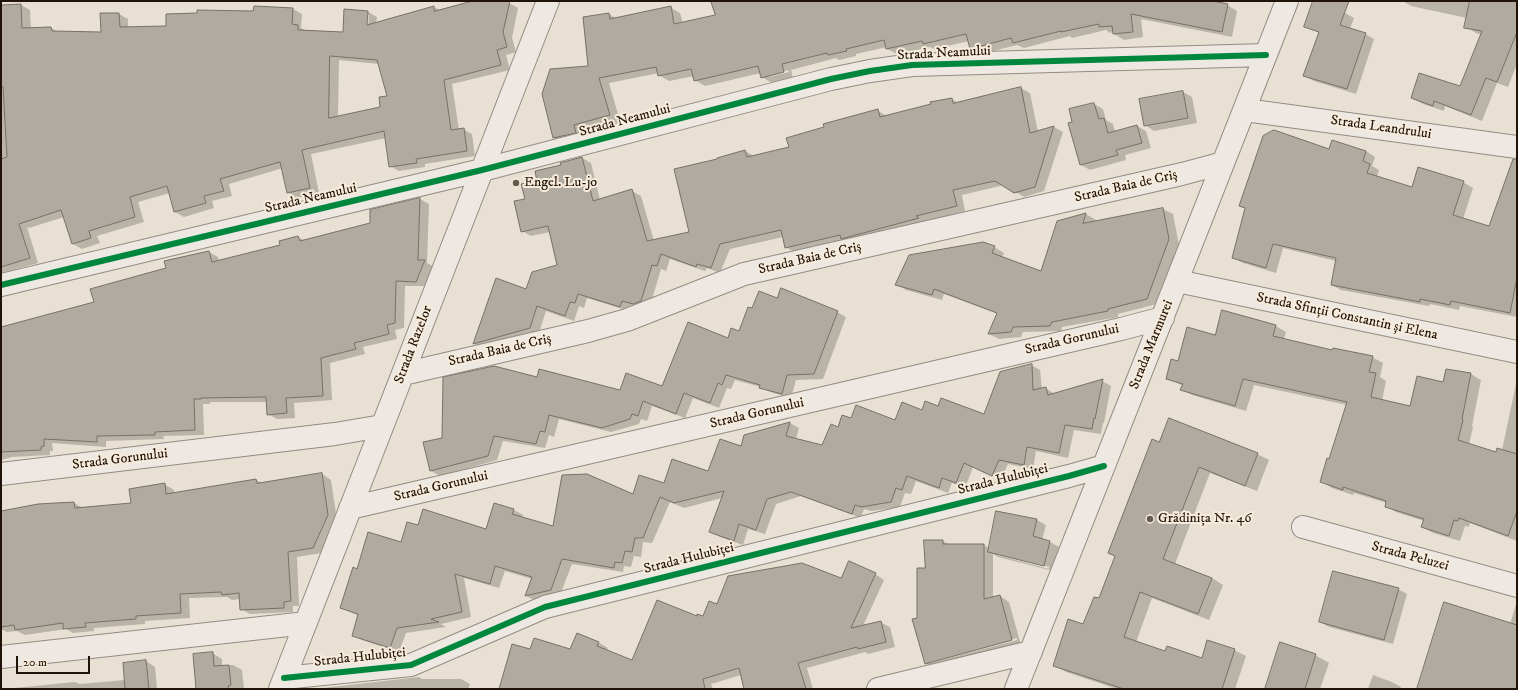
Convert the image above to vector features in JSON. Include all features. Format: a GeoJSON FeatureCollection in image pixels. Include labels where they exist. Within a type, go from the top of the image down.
{"type":"FeatureCollection","features":[{"type":"Feature","properties":{"kind":"street","name":"Strada Razelor"},"geometry":{"type":"LineString","coordinates":[[282,684],[548,1]]}},
{"type":"Feature","properties":{"kind":"street","name":"Strada Marmurei"},"geometry":{"type":"LineString","coordinates":[[1016,689],[1287,1]]}},
{"type":"Feature","properties":{"kind":"street","name":"Strada Neamului"},"geometry":{"type":"LineString","coordinates":[[1,284],[482,170],[870,71],[912,65],[1266,55]]}},
{"type":"Feature","properties":{"kind":"street","name":"Strada Leandrului"},"geometry":{"type":"LineString","coordinates":[[1245,110],[1517,147]]}},
{"type":"Feature","properties":{"kind":"street","name":"Strada Baia de Criș"},"geometry":{"type":"LineString","coordinates":[[403,374],[588,331],[627,320],[744,274],[1182,174],[1224,163]]}},
{"type":"Feature","properties":{"kind":"street","name":"Strada Sfinții Constantin și Elena"},"geometry":{"type":"LineString","coordinates":[[1177,281],[1517,352]]}},
{"type":"Feature","properties":{"kind":"street","name":"Strada Gorunului"},"geometry":{"type":"LineString","coordinates":[[350,508],[1163,318]]}},
{"type":"Feature","properties":{"kind":"street","name":"Strada Gorunului"},"geometry":{"type":"LineString","coordinates":[[1,474],[327,435],[382,426]]}},
{"type":"Feature","properties":{"kind":"street","name":"Strada Hulubiței"},"geometry":{"type":"LineString","coordinates":[[282,684],[411,665],[545,607],[1062,478],[1104,466]]}},
{"type":"Feature","properties":{"kind":"street","name":"Strada Peluzei"},"geometry":{"type":"LineString","coordinates":[[1303,528],[1517,586]]}},
{"type":"Feature","properties":{"kind":"street"},"geometry":{"type":"LineString","coordinates":[[1,658],[306,623]]}},
{"type":"Feature","properties":{"kind":"street"},"geometry":{"type":"LineString","coordinates":[[878,689],[1031,652]]}},
{"type":"Feature","properties":{"kind":"building"},"geometry":{"type":"Polygon","coordinates":[[[473,1],[510,1],[503,32],[507,47],[497,50],[501,65],[444,80],[451,130],[464,128],[467,151],[416,159],[417,163],[389,167],[384,131],[302,150],[310,188],[287,193],[280,162],[220,179],[224,191],[204,196],[206,203],[174,212],[167,186],[130,197],[135,217],[89,231],[91,238],[72,244],[61,210],[19,224],[30,258],[1,267],[1,159],[7,157],[3,87],[1,87],[1,5],[21,4],[22,28],[51,27],[52,31],[101,32],[100,13],[119,13],[120,27],[166,26],[166,14],[197,13],[197,10],[253,11],[254,6],[293,8],[292,24],[298,25],[298,30],[343,32],[344,9],[368,11],[367,25],[434,6],[434,11],[473,1]],[[330,56],[329,118],[380,107],[379,97],[387,96],[377,60],[330,56]]]}},
{"type":"Feature","properties":{"kind":"building"},"geometry":{"type":"Polygon","coordinates":[[[711,1],[1213,1],[1228,4],[1222,32],[1131,14],[1133,32],[1113,34],[1112,26],[1099,27],[1099,24],[1061,31],[1013,43],[1011,38],[970,49],[966,34],[923,44],[922,41],[886,49],[884,40],[846,49],[847,51],[828,55],[827,53],[782,64],[784,72],[761,78],[758,66],[694,81],[691,69],[658,76],[656,67],[599,78],[610,115],[574,125],[576,133],[553,138],[542,94],[550,69],[588,66],[583,17],[609,13],[610,19],[671,6],[674,24],[715,15],[711,1]]]}},
{"type":"Feature","properties":{"kind":"building"},"geometry":{"type":"Polygon","coordinates":[[[1313,1],[1349,1],[1340,25],[1366,33],[1347,89],[1303,76],[1319,32],[1304,27],[1313,1]]]}},
{"type":"Feature","properties":{"kind":"building"},"geometry":{"type":"Polygon","coordinates":[[[1470,1],[1517,1],[1517,32],[1497,82],[1486,78],[1471,115],[1434,101],[1433,106],[1411,98],[1419,73],[1460,86],[1482,31],[1464,28],[1470,1]]]}},
{"type":"Feature","properties":{"kind":"building"},"geometry":{"type":"Polygon","coordinates":[[[1021,87],[1030,133],[1054,126],[1035,187],[1014,193],[995,181],[953,190],[957,206],[916,216],[919,218],[841,239],[840,235],[785,248],[781,230],[720,244],[711,268],[697,264],[696,267],[661,254],[657,266],[652,265],[641,301],[633,304],[622,301],[620,307],[578,294],[575,303],[570,302],[565,316],[537,306],[530,328],[473,344],[496,278],[526,289],[532,272],[557,265],[548,226],[521,232],[514,201],[525,199],[521,184],[537,181],[535,171],[561,165],[560,163],[582,157],[593,201],[632,189],[647,241],[689,232],[674,169],[717,159],[745,150],[747,157],[789,147],[786,138],[824,127],[823,124],[878,109],[880,117],[931,104],[930,102],[952,98],[953,103],[1021,87]]]}},
{"type":"Feature","properties":{"kind":"building"},"geometry":{"type":"Polygon","coordinates":[[[1183,91],[1188,118],[1144,126],[1139,99],[1183,91]]]}},
{"type":"Feature","properties":{"kind":"building"},"geometry":{"type":"Polygon","coordinates":[[[1094,103],[1099,119],[1104,118],[1108,133],[1137,125],[1142,143],[1116,150],[1118,155],[1080,165],[1068,123],[1072,122],[1069,109],[1094,103]]]}},
{"type":"Feature","properties":{"kind":"building"},"geometry":{"type":"Polygon","coordinates":[[[1274,130],[1329,149],[1332,140],[1366,151],[1363,161],[1370,164],[1367,173],[1412,187],[1418,167],[1464,181],[1453,215],[1489,226],[1513,159],[1517,159],[1517,278],[1510,313],[1451,301],[1450,305],[1420,299],[1420,302],[1331,285],[1336,258],[1273,244],[1266,268],[1232,258],[1245,208],[1239,206],[1263,136],[1274,130]]]}},
{"type":"Feature","properties":{"kind":"building"},"geometry":{"type":"Polygon","coordinates":[[[420,198],[418,260],[425,260],[416,282],[396,281],[395,323],[387,325],[389,334],[354,343],[356,349],[321,358],[323,396],[286,398],[287,413],[267,415],[266,397],[194,399],[195,430],[155,432],[155,435],[97,436],[97,442],[44,439],[44,446],[41,447],[41,450],[1,452],[1,327],[94,302],[90,289],[166,268],[164,261],[209,251],[212,262],[280,245],[279,241],[298,236],[300,241],[370,223],[370,210],[420,198]]]}},
{"type":"Feature","properties":{"kind":"building"},"geometry":{"type":"Polygon","coordinates":[[[1163,208],[1169,239],[1147,299],[1108,309],[1108,311],[1052,322],[1050,326],[1013,327],[1011,332],[988,334],[997,313],[934,289],[932,295],[895,285],[909,255],[983,242],[995,246],[992,253],[1041,271],[1057,221],[1086,213],[1083,223],[1163,208]]]}},
{"type":"Feature","properties":{"kind":"building"},"geometry":{"type":"Polygon","coordinates":[[[781,288],[838,311],[814,374],[787,375],[782,394],[759,388],[760,385],[726,375],[722,385],[718,383],[710,403],[684,393],[676,414],[643,401],[638,416],[632,414],[630,419],[602,428],[549,415],[545,432],[540,431],[536,444],[494,436],[488,456],[430,471],[423,442],[442,438],[443,377],[494,366],[537,377],[539,369],[620,390],[626,373],[662,386],[688,322],[728,338],[731,328],[739,331],[748,307],[752,308],[759,291],[777,298],[781,288]]]}},
{"type":"Feature","properties":{"kind":"building"},"geometry":{"type":"Polygon","coordinates":[[[1222,310],[1276,325],[1273,336],[1332,350],[1333,348],[1373,356],[1369,372],[1376,373],[1371,397],[1410,406],[1417,376],[1443,382],[1446,369],[1471,373],[1458,440],[1496,452],[1497,448],[1517,454],[1517,511],[1508,536],[1459,518],[1458,521],[1454,520],[1449,536],[1421,527],[1424,519],[1385,507],[1386,501],[1343,487],[1343,490],[1320,482],[1347,402],[1243,379],[1235,406],[1180,390],[1183,384],[1166,379],[1171,359],[1178,361],[1187,327],[1215,335],[1222,310]]]}},
{"type":"Feature","properties":{"kind":"building"},"geometry":{"type":"Polygon","coordinates":[[[1032,364],[1033,390],[1046,387],[1048,395],[1103,379],[1092,429],[1065,425],[1059,453],[1027,447],[1024,465],[999,460],[992,476],[964,463],[956,483],[942,478],[939,488],[907,476],[902,490],[896,488],[891,502],[861,507],[855,505],[852,514],[791,492],[767,499],[756,530],[739,524],[734,541],[709,532],[724,491],[674,503],[660,497],[643,538],[635,538],[632,552],[625,551],[622,563],[615,562],[614,568],[562,559],[551,590],[525,596],[532,577],[495,566],[490,584],[455,574],[462,612],[431,619],[439,622],[397,628],[390,648],[352,636],[358,614],[340,608],[353,567],[357,569],[368,532],[401,542],[407,522],[418,525],[423,509],[486,529],[494,503],[514,509],[512,514],[553,526],[562,475],[587,474],[633,494],[639,475],[664,483],[672,459],[708,471],[720,439],[741,446],[744,435],[790,422],[786,436],[822,445],[831,424],[838,427],[842,415],[851,418],[856,405],[895,420],[902,402],[922,410],[925,401],[938,406],[941,398],[984,414],[1000,372],[1032,364]]]}},
{"type":"Feature","properties":{"kind":"building"},"geometry":{"type":"Polygon","coordinates":[[[1169,418],[1258,453],[1245,486],[1199,467],[1163,559],[1212,578],[1198,614],[1140,592],[1124,637],[1165,651],[1167,646],[1202,658],[1207,640],[1235,649],[1222,689],[1124,689],[1053,666],[1068,619],[1083,624],[1094,597],[1099,598],[1115,556],[1108,553],[1152,439],[1159,442],[1169,418]]]}},
{"type":"Feature","properties":{"kind":"building"},"geometry":{"type":"Polygon","coordinates":[[[322,473],[328,515],[313,548],[288,552],[291,601],[284,602],[284,608],[240,610],[239,593],[222,595],[221,592],[180,594],[181,613],[136,616],[136,619],[85,623],[86,627],[63,629],[63,623],[15,630],[14,625],[1,627],[1,511],[38,504],[74,502],[75,508],[131,503],[129,489],[165,483],[166,494],[256,479],[257,483],[322,473]]]}},
{"type":"Feature","properties":{"kind":"building"},"geometry":{"type":"Polygon","coordinates":[[[996,511],[1037,519],[1033,536],[1050,541],[1044,566],[988,552],[996,511]]]}},
{"type":"Feature","properties":{"kind":"building"},"geometry":{"type":"Polygon","coordinates":[[[924,540],[943,540],[943,544],[984,544],[984,599],[1000,595],[1012,640],[925,664],[912,619],[917,618],[917,568],[925,568],[924,540]]]}},
{"type":"Feature","properties":{"kind":"building"},"geometry":{"type":"Polygon","coordinates":[[[849,561],[876,573],[851,628],[881,621],[886,642],[858,649],[857,647],[798,663],[806,689],[744,689],[739,668],[703,679],[705,689],[499,689],[512,644],[530,649],[534,638],[570,649],[577,633],[599,642],[597,646],[632,660],[657,600],[697,616],[697,614],[703,616],[709,601],[717,604],[728,576],[802,563],[841,578],[849,561]]]}},
{"type":"Feature","properties":{"kind":"building"},"geometry":{"type":"Polygon","coordinates":[[[1333,571],[1399,588],[1384,640],[1319,622],[1333,571]]]}},
{"type":"Feature","properties":{"kind":"building"},"geometry":{"type":"Polygon","coordinates":[[[1444,602],[1517,625],[1517,689],[1417,689],[1444,602]]]}},
{"type":"Feature","properties":{"kind":"building"},"geometry":{"type":"Polygon","coordinates":[[[1280,642],[1316,654],[1305,689],[1265,689],[1280,642]]]}},
{"type":"Feature","properties":{"kind":"building"},"geometry":{"type":"Polygon","coordinates":[[[213,652],[214,666],[229,665],[231,685],[228,686],[229,689],[196,689],[193,654],[213,652]]]}},
{"type":"Feature","properties":{"kind":"building"},"geometry":{"type":"Polygon","coordinates":[[[146,660],[149,689],[125,689],[123,663],[146,660]]]}},
{"type":"Feature","properties":{"kind":"cycle path"},"geometry":{"type":"LineString","coordinates":[[1,285],[482,170],[831,79],[870,71],[912,65],[1266,55]]}},
{"type":"Feature","properties":{"kind":"cycle path"},"geometry":{"type":"LineString","coordinates":[[284,678],[411,665],[545,607],[1104,466]]}},
{"type":"Feature","properties":{"kind":"place","name":"Engel. Lu-jo"},"geometry":{"type":"Point","coordinates":[516,183]}},
{"type":"Feature","properties":{"kind":"place","name":"Grădinița Nr. 46"},"geometry":{"type":"Point","coordinates":[1150,519]}}]}
